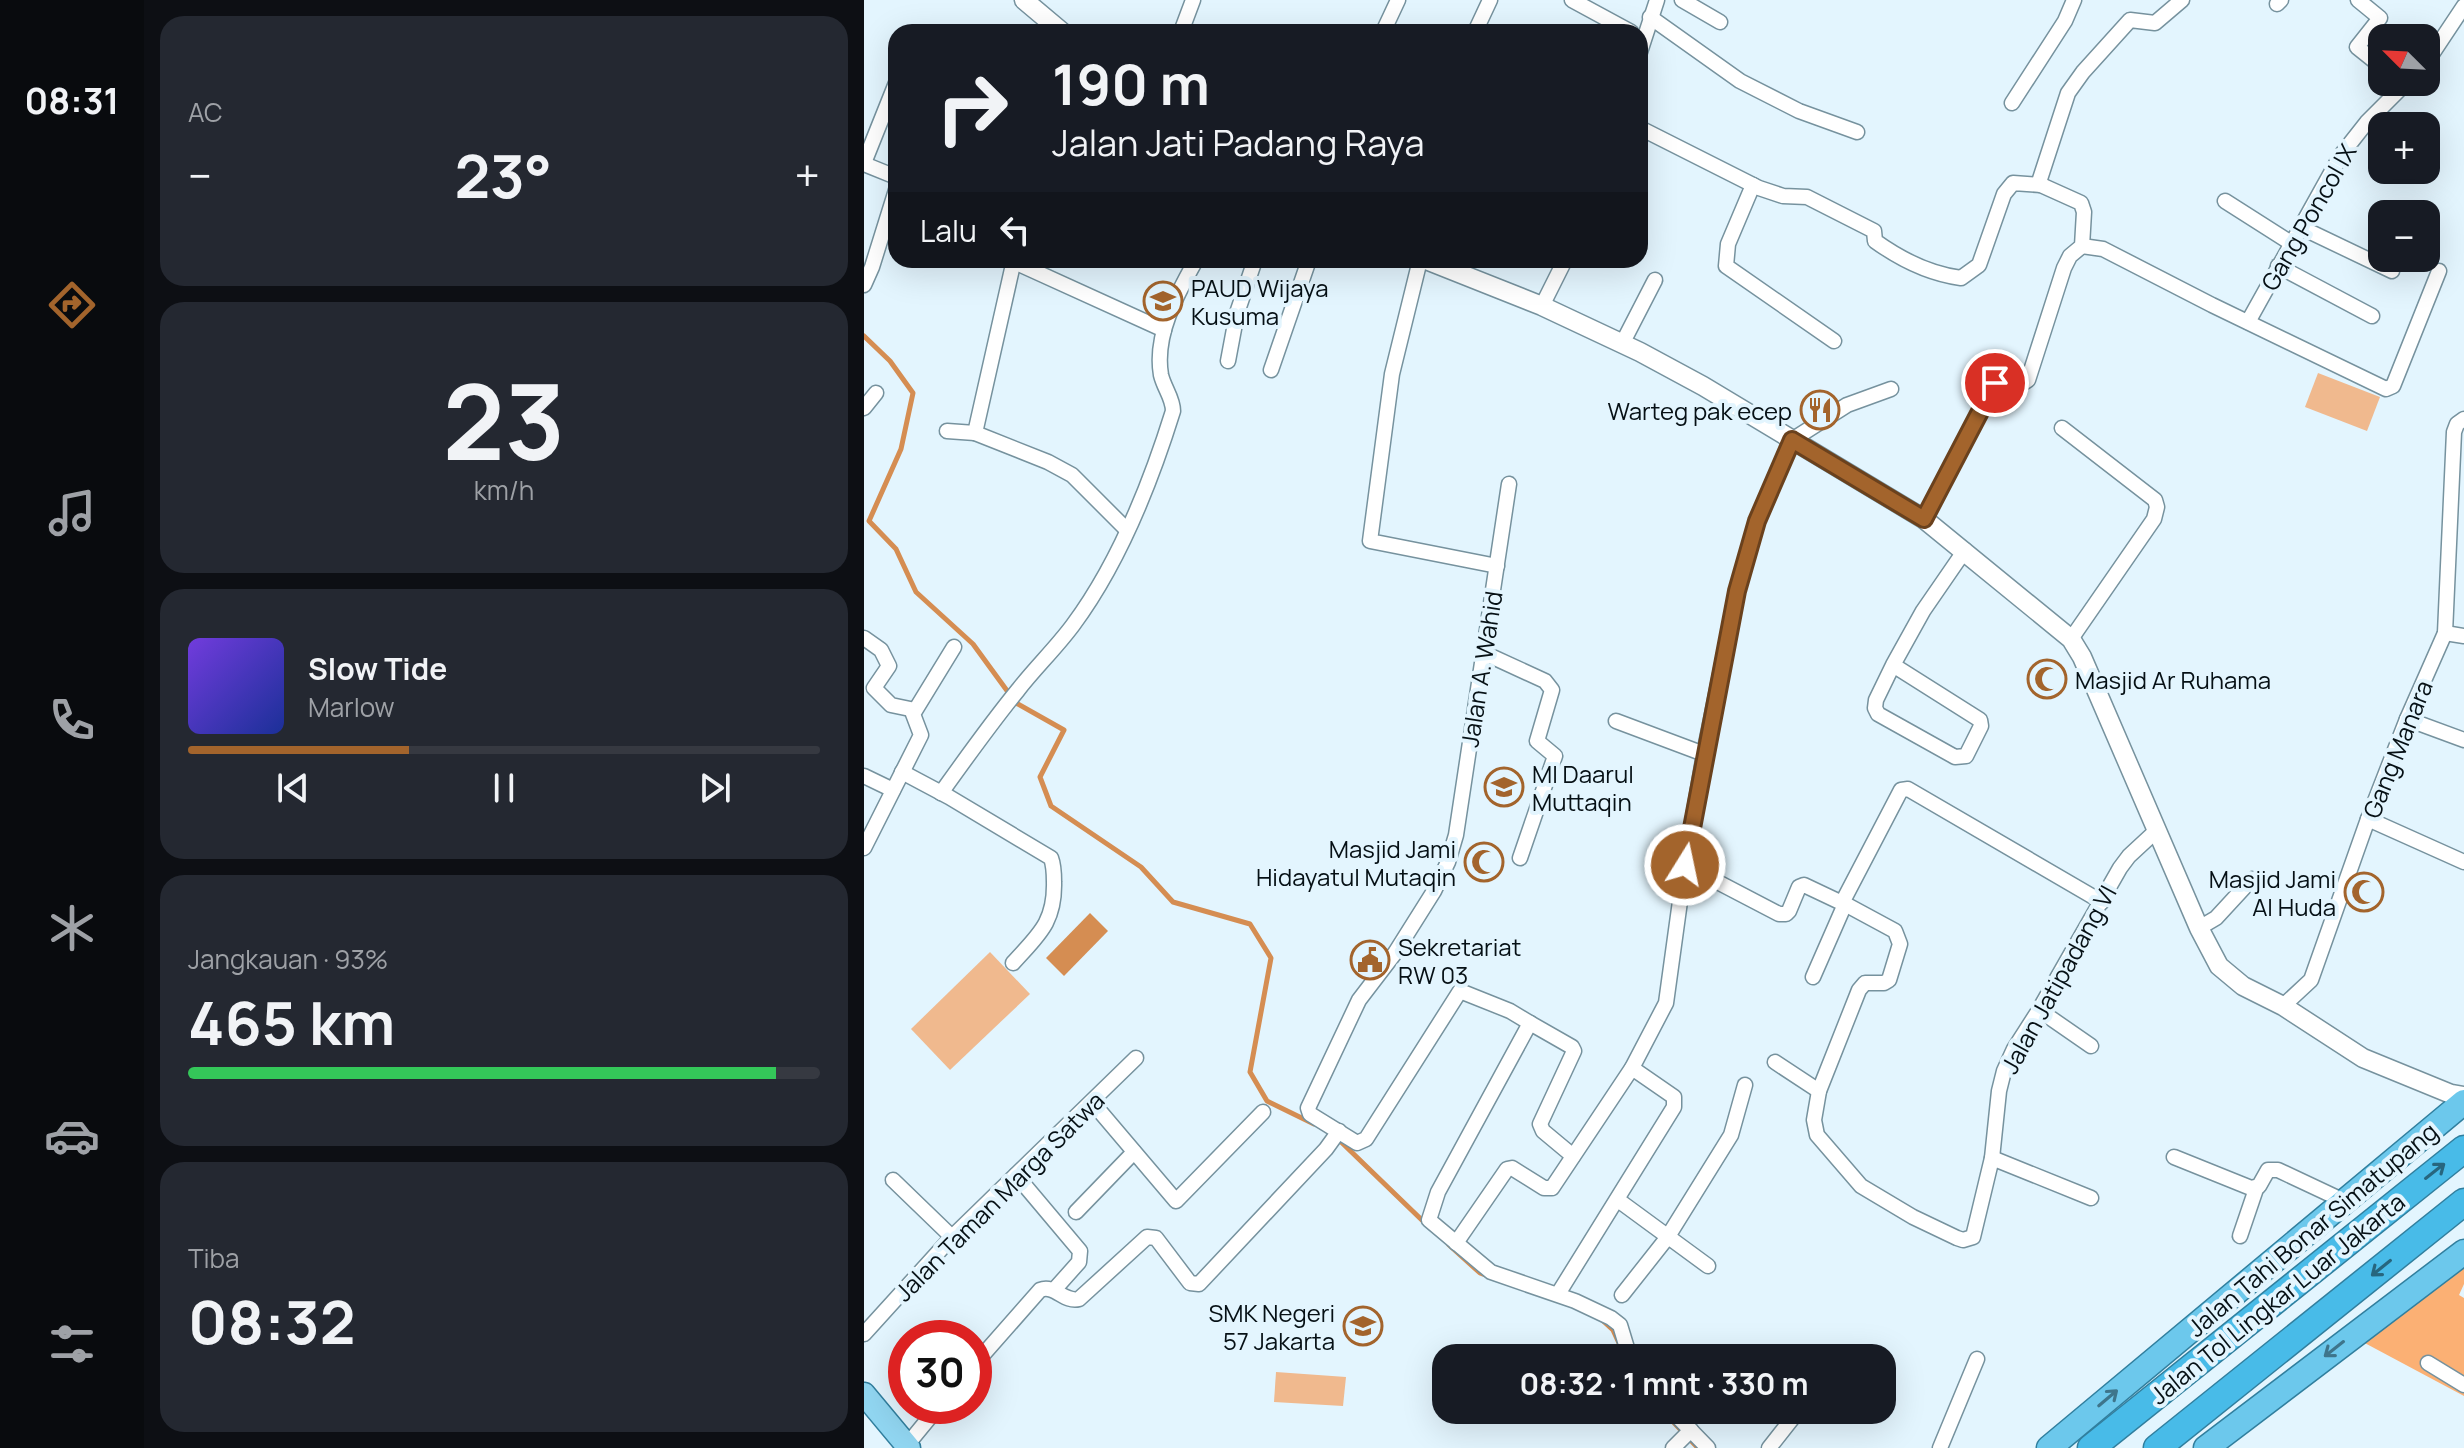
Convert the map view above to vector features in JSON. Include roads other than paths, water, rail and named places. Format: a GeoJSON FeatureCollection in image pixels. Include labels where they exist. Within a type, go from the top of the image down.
{"type":"FeatureCollection","features":[{"type":"Feature","properties":{"kind":"highway","name":"Jalan Tahi Bonar Simatupang"},"geometry":{"type":"LineString","coordinates":[[2049,1448],[2458,1105]]}},
{"type":"Feature","properties":{"kind":"highway","name":"Jalan Tol Lingkar Luar Jakarta"},"geometry":{"type":"LineString","coordinates":[[2091,1448],[2464,1149]]}},
{"type":"Feature","properties":{"kind":"highway","name":"Jalan Tol Lingkar Luar Jakarta"},"geometry":{"type":"LineString","coordinates":[[2157,1448],[2464,1202]]}},
{"type":"Feature","properties":{"kind":"highway"},"geometry":{"type":"LineString","coordinates":[[2206,1448],[2464,1252]]}},
{"type":"Feature","properties":{"kind":"main road"},"geometry":{"type":"LineString","coordinates":[[864,1394],[908,1446]]}},
{"type":"Feature","properties":{"kind":"street"},"geometry":{"type":"LineString","coordinates":[[1024,0],[1052,24]]}},
{"type":"Feature","properties":{"kind":"street"},"geometry":{"type":"LineString","coordinates":[[1184,24],[1193,0]]}},
{"type":"Feature","properties":{"kind":"street"},"geometry":{"type":"LineString","coordinates":[[1387,24],[1398,0]]}},
{"type":"Feature","properties":{"kind":"street"},"geometry":{"type":"LineString","coordinates":[[1479,24],[1490,0]]}},
{"type":"Feature","properties":{"kind":"street"},"geometry":{"type":"LineString","coordinates":[[1572,0],[1612,24]]}},
{"type":"Feature","properties":{"kind":"street"},"geometry":{"type":"LineString","coordinates":[[1647,24],[1657,0]]}},
{"type":"Feature","properties":{"kind":"street"},"geometry":{"type":"LineString","coordinates":[[1682,0],[1720,22]]}},
{"type":"Feature","properties":{"kind":"street"},"geometry":{"type":"LineString","coordinates":[[2012,103],[2065,21],[2074,0]]}},
{"type":"Feature","properties":{"kind":"street"},"geometry":{"type":"LineString","coordinates":[[2358,0],[2380,18],[2375,24]]}},
{"type":"Feature","properties":{"kind":"street"},"geometry":{"type":"LineString","coordinates":[[2041,185],[2065,100],[2083,72],[2130,20],[2155,23],[2179,2]]}},
{"type":"Feature","properties":{"kind":"street"},"geometry":{"type":"LineString","coordinates":[[2440,42],[2464,6]]}},
{"type":"Feature","properties":{"kind":"street"},"geometry":{"type":"LineString","coordinates":[[1650,17],[1740,81],[1799,111],[1857,132]]}},
{"type":"Feature","properties":{"kind":"street"},"geometry":{"type":"LineString","coordinates":[[2368,33],[2357,47],[2368,56]]}},
{"type":"Feature","properties":{"kind":"street","name":"Gang Poncol IX"},"geometry":{"type":"LineString","coordinates":[[2248,322],[2352,140],[2392,96]]}},
{"type":"Feature","properties":{"kind":"street"},"geometry":{"type":"LineString","coordinates":[[888,103],[864,163],[888,174]]}},
{"type":"Feature","properties":{"kind":"street"},"geometry":{"type":"LineString","coordinates":[[1648,132],[1753,185],[1783,196],[1801,194],[1874,231],[1875,241],[1891,253],[1950,277],[1961,278],[1979,265],[2004,194],[2013,183],[2041,185],[2081,203],[2084,246]]}},
{"type":"Feature","properties":{"kind":"street"},"geometry":{"type":"LineString","coordinates":[[1753,185],[1728,244],[1726,266],[1834,341]]}},
{"type":"Feature","properties":{"kind":"street"},"geometry":{"type":"LineString","coordinates":[[2225,201],[2291,243]]}},
{"type":"Feature","properties":{"kind":"street"},"geometry":{"type":"LineString","coordinates":[[864,285],[888,216]]}},
{"type":"Feature","properties":{"kind":"street"},"geometry":{"type":"LineString","coordinates":[[2300,227],[2368,260]]}},
{"type":"Feature","properties":{"kind":"street"},"geometry":{"type":"LineString","coordinates":[[1924,519],[1996,381],[2001,378],[2022,384],[2028,380],[2064,268],[2070,256],[2084,246],[2103,249],[2383,389],[2393,386],[2439,272]]}},
{"type":"Feature","properties":{"kind":"street"},"geometry":{"type":"LineString","coordinates":[[2278,266],[2372,316]]}},
{"type":"Feature","properties":{"kind":"street"},"geometry":{"type":"LineString","coordinates":[[975,433],[1010,268]]}},
{"type":"Feature","properties":{"kind":"street"},"geometry":{"type":"LineString","coordinates":[[1029,268],[1164,330]]}},
{"type":"Feature","properties":{"kind":"street"},"geometry":{"type":"LineString","coordinates":[[941,793],[1003,708],[1073,625],[1127,530],[1152,473],[1173,406],[1161,372],[1159,354],[1164,330],[1192,268]]}},
{"type":"Feature","properties":{"kind":"street"},"geometry":{"type":"LineString","coordinates":[[1228,361],[1237,313],[1252,268]]}},
{"type":"Feature","properties":{"kind":"street"},"geometry":{"type":"LineString","coordinates":[[1271,370],[1306,268]]}},
{"type":"Feature","properties":{"kind":"street","name":"Jalan A. Wahid"},"geometry":{"type":"LineString","coordinates":[[1338,1132],[1310,1114],[1308,1104],[1359,1000],[1418,918],[1448,862],[1456,835],[1497,566],[1370,541],[1392,374],[1418,268]]}},
{"type":"Feature","properties":{"kind":"street"},"geometry":{"type":"LineString","coordinates":[[1446,268],[1542,306],[1703,386],[1924,519],[1965,550],[2071,639],[2082,657],[2199,928],[2222,970],[2243,986],[2283,1006],[2363,1058],[2433,1085],[2444,1100],[2458,1105]]}},
{"type":"Feature","properties":{"kind":"street"},"geometry":{"type":"LineString","coordinates":[[1542,306],[1561,268]]}},
{"type":"Feature","properties":{"kind":"street"},"geometry":{"type":"LineString","coordinates":[[1622,344],[1655,280]]}},
{"type":"Feature","properties":{"kind":"street"},"geometry":{"type":"LineString","coordinates":[[1456,1243],[1507,1169],[1512,1168],[1549,1189],[1632,1068],[1666,1003],[1704,754],[1737,591],[1757,521],[1792,440],[1847,405],[1891,389]]}},
{"type":"Feature","properties":{"kind":"street"},"geometry":{"type":"LineString","coordinates":[[864,408],[876,393]]}},
{"type":"Feature","properties":{"kind":"street","name":"Gang Manara"},"geometry":{"type":"LineString","coordinates":[[2283,1006],[2311,980],[2368,819],[2445,633],[2455,427],[2464,419]]}},
{"type":"Feature","properties":{"kind":"street"},"geometry":{"type":"LineString","coordinates":[[2062,428],[2157,504],[2154,519],[2071,639]]}},
{"type":"Feature","properties":{"kind":"street"},"geometry":{"type":"LineString","coordinates":[[947,431],[975,433],[1072,475],[1127,530]]}},
{"type":"Feature","properties":{"kind":"street"},"geometry":{"type":"LineString","coordinates":[[1497,566],[1509,484]]}},
{"type":"Feature","properties":{"kind":"street"},"geometry":{"type":"LineString","coordinates":[[1893,665],[1980,720],[1981,726],[1966,756],[1955,757],[1878,714],[1875,708],[1893,665],[1923,611],[1965,550]]}},
{"type":"Feature","properties":{"kind":"street"},"geometry":{"type":"LineString","coordinates":[[2445,633],[2464,636]]}},
{"type":"Feature","properties":{"kind":"street"},"geometry":{"type":"LineString","coordinates":[[864,638],[881,650],[889,666],[874,688],[891,705],[915,710]]}},
{"type":"Feature","properties":{"kind":"street"},"geometry":{"type":"LineString","coordinates":[[864,848],[921,735],[913,714],[954,647]]}},
{"type":"Feature","properties":{"kind":"street"},"geometry":{"type":"LineString","coordinates":[[1484,653],[1545,681],[1552,690],[1537,741],[1555,756],[1520,858]]}},
{"type":"Feature","properties":{"kind":"street"},"geometry":{"type":"LineString","coordinates":[[2407,719],[2464,740]]}},
{"type":"Feature","properties":{"kind":"street"},"geometry":{"type":"LineString","coordinates":[[1616,721],[1704,754]]}},
{"type":"Feature","properties":{"kind":"street"},"geometry":{"type":"LineString","coordinates":[[902,772],[1051,858],[1055,901],[1048,923],[1013,963]]}},
{"type":"Feature","properties":{"kind":"street"},"geometry":{"type":"LineString","coordinates":[[864,776],[893,790]]}},
{"type":"Feature","properties":{"kind":"street"},"geometry":{"type":"LineString","coordinates":[[1813,977],[1844,904],[1897,795],[1905,789],[2102,902]]}},
{"type":"Feature","properties":{"kind":"street"},"geometry":{"type":"LineString","coordinates":[[2368,819],[2464,862]]}},
{"type":"Feature","properties":{"kind":"street","name":"Jalan Jatipadang VI"},"geometry":{"type":"LineString","coordinates":[[1819,1091],[1814,1120],[1817,1135],[1861,1186],[1913,1217],[1957,1238],[1973,1237],[1992,1158],[2004,1071],[2014,1049],[2129,856],[2156,831]]}},
{"type":"Feature","properties":{"kind":"street"},"geometry":{"type":"LineString","coordinates":[[1685,865],[1779,914],[1789,911],[1799,887],[1804,885],[1895,931],[1900,944],[1889,980],[1865,983],[1859,990],[1819,1091],[1775,1062]]}},
{"type":"Feature","properties":{"kind":"street"},"geometry":{"type":"LineString","coordinates":[[2199,928],[2216,918],[2252,879]]}},
{"type":"Feature","properties":{"kind":"street"},"geometry":{"type":"LineString","coordinates":[[992,1345],[1040,1290],[1054,1290],[1069,1299],[1079,1299],[1151,1236],[1156,1238],[1190,1283],[1199,1284],[1326,1149],[1338,1132],[1357,1143],[1366,1139],[1463,990],[1510,1011],[1572,1047],[1574,1051],[1540,1124],[1543,1131],[1573,1156]]}},
{"type":"Feature","properties":{"kind":"street"},"geometry":{"type":"LineString","coordinates":[[2039,1010],[2091,1046]]}},
{"type":"Feature","properties":{"kind":"street"},"geometry":{"type":"LineString","coordinates":[[1530,1023],[1438,1192],[1429,1215],[1431,1223],[1491,1272],[1558,1294],[1611,1318],[1620,1325],[1626,1344]]}},
{"type":"Feature","properties":{"kind":"street","name":"Jalan Taman Marga Satwa"},"geometry":{"type":"LineString","coordinates":[[864,1334],[952,1237],[1136,1058]]}},
{"type":"Feature","properties":{"kind":"street"},"geometry":{"type":"LineString","coordinates":[[1558,1294],[1675,1102],[1674,1097],[1632,1068]]}},
{"type":"Feature","properties":{"kind":"street"},"geometry":{"type":"LineString","coordinates":[[1622,1295],[1667,1238],[1731,1135],[1745,1085]]}},
{"type":"Feature","properties":{"kind":"street"},"geometry":{"type":"LineString","coordinates":[[1092,1102],[1178,1201],[1263,1112]]}},
{"type":"Feature","properties":{"kind":"street"},"geometry":{"type":"LineString","coordinates":[[1076,1212],[1134,1152]]}},
{"type":"Feature","properties":{"kind":"street"},"geometry":{"type":"LineString","coordinates":[[2174,1157],[2256,1189]]}},
{"type":"Feature","properties":{"kind":"street"},"geometry":{"type":"LineString","coordinates":[[1992,1158],[2091,1198]]}},
{"type":"Feature","properties":{"kind":"street"},"geometry":{"type":"LineString","coordinates":[[2240,1236],[2256,1189],[2264,1173],[2273,1169],[2344,1201]]}},
{"type":"Feature","properties":{"kind":"street"},"geometry":{"type":"LineString","coordinates":[[1016,1175],[1080,1251],[1079,1262],[1054,1290]]}},
{"type":"Feature","properties":{"kind":"street"},"geometry":{"type":"LineString","coordinates":[[893,1180],[952,1237]]}},
{"type":"Feature","properties":{"kind":"street"},"geometry":{"type":"LineString","coordinates":[[1618,1200],[1708,1266]]}},
{"type":"Feature","properties":{"kind":"street"},"geometry":{"type":"LineString","coordinates":[[1940,1448],[1977,1359]]}},
{"type":"Feature","properties":{"kind":"street"},"geometry":{"type":"LineString","coordinates":[[2428,1363],[2464,1385]]}},
{"type":"Feature","properties":{"kind":"street"},"geometry":{"type":"LineString","coordinates":[[908,1446],[925,1424]]}},
{"type":"Feature","properties":{"kind":"street"},"geometry":{"type":"LineString","coordinates":[[1769,1448],[1788,1424]]}},
{"type":"Feature","properties":{"kind":"street"},"geometry":{"type":"LineString","coordinates":[[1684,1437],[1708,1448]]}},
{"type":"Feature","properties":{"kind":"waterway"},"geometry":{"type":"LineString","coordinates":[[864,336],[890,361],[913,393],[901,449],[869,521],[896,549],[916,592],[973,644],[1016,703],[1064,730],[1040,777],[1051,806],[1141,867],[1173,902],[1250,924],[1271,958],[1250,1072],[1267,1101],[1314,1124]]}},
{"type":"Feature","properties":{"kind":"waterway"},"geometry":{"type":"LineString","coordinates":[[1336,1137],[1427,1225]]}},
{"type":"Feature","properties":{"kind":"waterway"},"geometry":{"type":"LineString","coordinates":[[1449,1245],[1480,1273],[1488,1276]]}},
{"type":"Feature","properties":{"kind":"waterway"},"geometry":{"type":"LineString","coordinates":[[1601,1319],[1613,1330],[1619,1343]]}},
{"type":"Feature","properties":{"kind":"waterway"},"geometry":{"type":"LineString","coordinates":[[1675,1424],[1698,1448]]}},
{"type":"Feature","properties":{"kind":"place","name":"PAUD Wijaya Kusuma"},"geometry":{"type":"Point","coordinates":[1163,301]}},
{"type":"Feature","properties":{"kind":"place","name":"Warteg pak ecep"},"geometry":{"type":"Point","coordinates":[1820,410]}},
{"type":"Feature","properties":{"kind":"place","name":"Masjid Ar Ruhama"},"geometry":{"type":"Point","coordinates":[2047,679]}},
{"type":"Feature","properties":{"kind":"place","name":"MI Daarul Muttaqin"},"geometry":{"type":"Point","coordinates":[1504,787]}},
{"type":"Feature","properties":{"kind":"place","name":"Masjid Jami Hidayatul Mutaqin"},"geometry":{"type":"Point","coordinates":[1484,862]}},
{"type":"Feature","properties":{"kind":"place","name":"Masjid Jami Al Huda"},"geometry":{"type":"Point","coordinates":[2364,892]}},
{"type":"Feature","properties":{"kind":"place","name":"Sekretariat RW 03"},"geometry":{"type":"Point","coordinates":[1370,960]}},
{"type":"Feature","properties":{"kind":"place","name":"SMK Negeri 57 Jakarta"},"geometry":{"type":"Point","coordinates":[1363,1326]}}]}
